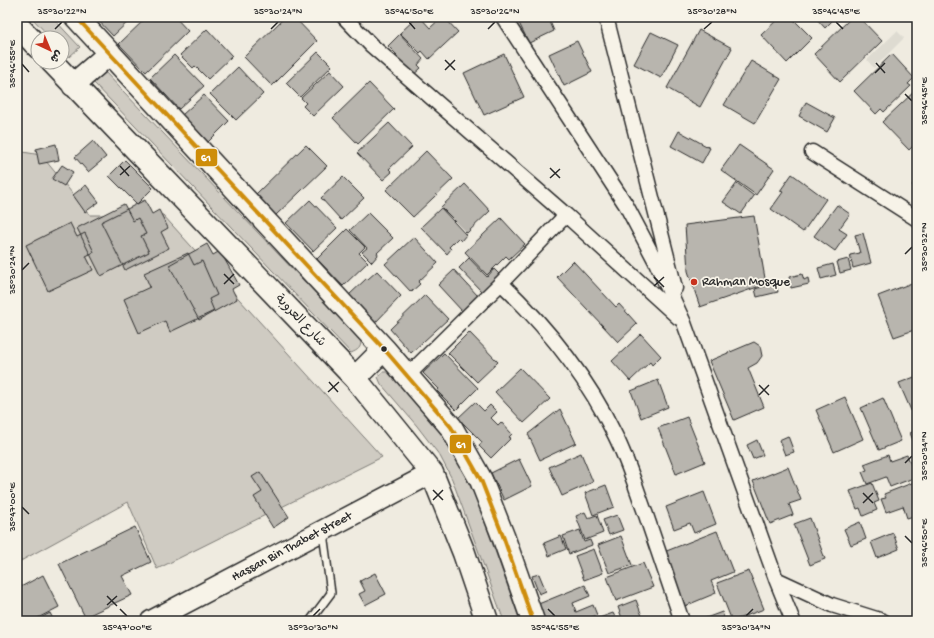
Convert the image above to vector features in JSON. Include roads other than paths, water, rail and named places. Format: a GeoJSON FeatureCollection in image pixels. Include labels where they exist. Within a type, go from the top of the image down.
{"type":"FeatureCollection","features":[{"type":"Feature","properties":{"kind":"main road"},"geometry":{"type":"LineString","coordinates":[[76,17],[384,349],[451,427],[481,480],[503,536],[533,621]]}},
{"type":"Feature","properties":{"kind":"main road"},"geometry":{"type":"LineString","coordinates":[[17,24],[30,38]]}},
{"type":"Feature","properties":{"kind":"main road"},"geometry":{"type":"LineString","coordinates":[[72,85],[110,53]]}},
{"type":"Feature","properties":{"kind":"main road","name":"شارع العروبة"},"geometry":{"type":"LineString","coordinates":[[59,70],[355,378],[432,473],[464,553],[487,621]]}},
{"type":"Feature","properties":{"kind":"main road"},"geometry":{"type":"LineString","coordinates":[[355,378],[384,349]]}},
{"type":"Feature","properties":{"kind":"street"},"geometry":{"type":"LineString","coordinates":[[344,17],[371,45],[566,215],[684,322]]}},
{"type":"Feature","properties":{"kind":"street"},"geometry":{"type":"LineString","coordinates":[[503,17],[626,205],[655,260],[684,322]]}},
{"type":"Feature","properties":{"kind":"street"},"geometry":{"type":"LineString","coordinates":[[606,17],[684,322],[776,579],[793,621]]}},
{"type":"Feature","properties":{"kind":"street"},"geometry":{"type":"LineString","coordinates":[[812,152],[917,219]]}},
{"type":"Feature","properties":{"kind":"street"},"geometry":{"type":"LineString","coordinates":[[407,376],[566,215]]}},
{"type":"Feature","properties":{"kind":"street"},"geometry":{"type":"LineString","coordinates":[[500,283],[523,304],[545,328],[569,358],[600,406],[628,465],[682,621]]}},
{"type":"Feature","properties":{"kind":"street","name":"Hassan Bin Thabet street"},"geometry":{"type":"LineString","coordinates":[[151,621],[432,473]]}},
{"type":"Feature","properties":{"kind":"street"},"geometry":{"type":"LineString","coordinates":[[776,579],[832,605],[884,621]]}},
{"type":"Feature","properties":{"kind":"lane"},"geometry":{"type":"LineString","coordinates":[[310,621],[331,593],[323,530]]}},
{"type":"Feature","properties":{"kind":"place","name":"Rahman Mosque"},"geometry":{"type":"Point","coordinates":[694,282]}}]}
